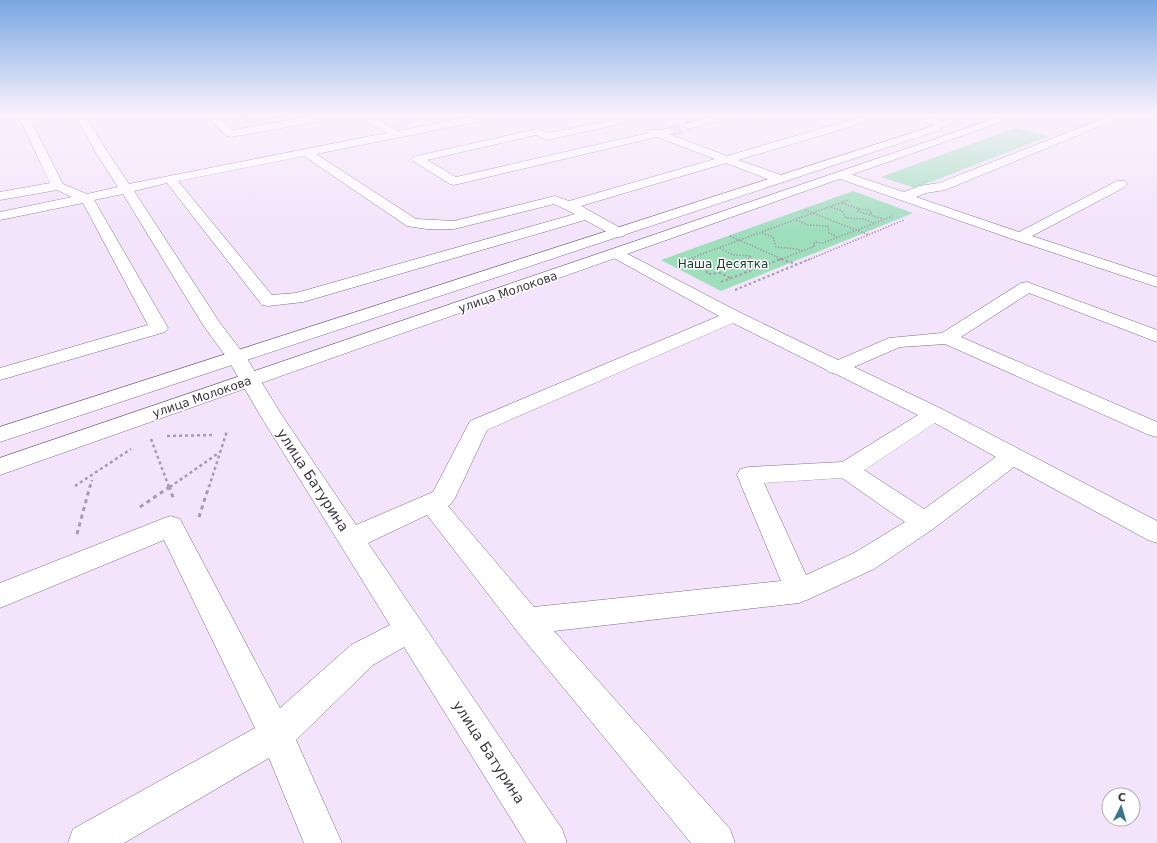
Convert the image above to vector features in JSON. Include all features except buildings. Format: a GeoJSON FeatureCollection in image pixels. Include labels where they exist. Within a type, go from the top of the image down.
{"type":"FeatureCollection","features":[{"type":"Feature","properties":{"kind":"main road"},"geometry":{"type":"LineString","coordinates":[[42,154],[58,186]]}},
{"type":"Feature","properties":{"kind":"main road","name":"улица Батурина"},"geometry":{"type":"LineString","coordinates":[[103,154],[212,325],[236,357],[249,381],[548,843]]}},
{"type":"Feature","properties":{"kind":"main road"},"geometry":{"type":"LineString","coordinates":[[0,216],[87,199],[170,179],[294,154]]}},
{"type":"Feature","properties":{"kind":"main road"},"geometry":{"type":"LineString","coordinates":[[309,154],[412,223],[427,225],[454,225],[555,200],[570,205],[619,233]]}},
{"type":"Feature","properties":{"kind":"main road"},"geometry":{"type":"LineString","coordinates":[[438,154],[417,159],[454,181],[569,154]]}},
{"type":"Feature","properties":{"kind":"main road"},"geometry":{"type":"LineString","coordinates":[[712,154],[780,179]]}},
{"type":"Feature","properties":{"kind":"main road"},"geometry":{"type":"LineString","coordinates":[[570,205],[747,154]]}},
{"type":"Feature","properties":{"kind":"main road","name":"улица Молокова"},"geometry":{"type":"LineString","coordinates":[[0,435],[619,233],[854,154]]}},
{"type":"Feature","properties":{"kind":"main road","name":"улица Молокова"},"geometry":{"type":"LineString","coordinates":[[0,466],[906,154]]}},
{"type":"Feature","properties":{"kind":"main road"},"geometry":{"type":"LineString","coordinates":[[903,197],[924,189],[941,187],[1024,154]]}},
{"type":"Feature","properties":{"kind":"main road"},"geometry":{"type":"LineString","coordinates":[[844,176],[1020,237],[1157,282]]}},
{"type":"Feature","properties":{"kind":"main road"},"geometry":{"type":"LineString","coordinates":[[170,179],[268,301],[297,298],[587,215]]}},
{"type":"Feature","properties":{"kind":"main road"},"geometry":{"type":"LineString","coordinates":[[1020,237],[1121,184]]}},
{"type":"Feature","properties":{"kind":"main road"},"geometry":{"type":"LineString","coordinates":[[0,196],[58,186],[87,199],[158,328],[0,374]]}},
{"type":"Feature","properties":{"kind":"main road"},"geometry":{"type":"LineString","coordinates":[[617,254],[711,305],[836,368],[934,414],[1011,457],[1157,533]]}},
{"type":"Feature","properties":{"kind":"main road"},"geometry":{"type":"LineString","coordinates":[[836,368],[896,342],[947,338],[1027,287],[1157,336]]}},
{"type":"Feature","properties":{"kind":"main road"},"geometry":{"type":"LineString","coordinates":[[351,539],[442,498],[478,426],[733,316]]}},
{"type":"Feature","properties":{"kind":"main road"},"geometry":{"type":"LineString","coordinates":[[947,338],[1157,430]]}},
{"type":"Feature","properties":{"kind":"main road"},"geometry":{"type":"LineString","coordinates":[[799,591],[750,475],[847,470],[934,414]]}},
{"type":"Feature","properties":{"kind":"main road"},"geometry":{"type":"LineString","coordinates":[[527,620],[799,591],[864,562],[924,522],[1011,457]]}},
{"type":"Feature","properties":{"kind":"main road"},"geometry":{"type":"LineString","coordinates":[[847,470],[924,522]]}},
{"type":"Feature","properties":{"kind":"main road"},"geometry":{"type":"LineString","coordinates":[[431,503],[527,620],[716,843]]}},
{"type":"Feature","properties":{"kind":"main road"},"geometry":{"type":"LineString","coordinates":[[0,596],[171,526],[276,735],[323,843]]}},
{"type":"Feature","properties":{"kind":"main road"},"geometry":{"type":"LineString","coordinates":[[87,843],[276,735],[362,655],[410,629]]}},
{"type":"Feature","properties":{"kind":"path"},"geometry":{"type":"LineString","coordinates":[[679,262],[851,199]]}},
{"type":"Feature","properties":{"kind":"path"},"geometry":{"type":"LineString","coordinates":[[842,203],[859,209],[869,210],[872,213],[869,214]]}},
{"type":"Feature","properties":{"kind":"path"},"geometry":{"type":"LineString","coordinates":[[830,207],[842,211],[846,218],[864,219],[874,223]]}},
{"type":"Feature","properties":{"kind":"path"},"geometry":{"type":"LineString","coordinates":[[801,209],[870,235]]}},
{"type":"Feature","properties":{"kind":"path"},"geometry":{"type":"LineString","coordinates":[[859,209],[857,211],[860,213],[869,214],[884,219]]}},
{"type":"Feature","properties":{"kind":"path"},"geometry":{"type":"LineString","coordinates":[[711,305],[719,297],[796,264],[924,212],[943,210]]}},
{"type":"Feature","properties":{"kind":"path"},"geometry":{"type":"LineString","coordinates":[[719,283],[815,246],[813,244],[814,243],[823,243],[894,215]]}},
{"type":"Feature","properties":{"kind":"path"},"geometry":{"type":"LineString","coordinates":[[796,220],[808,225],[828,226],[829,233],[837,237]]}},
{"type":"Feature","properties":{"kind":"path"},"geometry":{"type":"LineString","coordinates":[[762,232],[773,237],[776,247],[797,248],[802,251]]}},
{"type":"Feature","properties":{"kind":"path"},"geometry":{"type":"LineString","coordinates":[[728,235],[781,259],[796,264]]}},
{"type":"Feature","properties":{"kind":"path"},"geometry":{"type":"LineString","coordinates":[[720,248],[733,255],[751,256],[747,262],[758,267]]}},
{"type":"Feature","properties":{"kind":"path"},"geometry":{"type":"LineString","coordinates":[[692,258],[706,265],[707,274],[720,273],[730,278]]}},
{"type":"Feature","properties":{"kind":"path"},"geometry":{"type":"LineString","coordinates":[[186,556],[227,431]]}},
{"type":"Feature","properties":{"kind":"path"},"geometry":{"type":"LineString","coordinates":[[164,436],[215,435]]}},
{"type":"Feature","properties":{"kind":"path"},"geometry":{"type":"LineString","coordinates":[[144,441],[150,436],[157,436]]}},
{"type":"Feature","properties":{"kind":"path"},"geometry":{"type":"LineString","coordinates":[[75,486],[138,445]]}},
{"type":"Feature","properties":{"kind":"path"},"geometry":{"type":"LineString","coordinates":[[134,511],[220,452]]}},
{"type":"Feature","properties":{"kind":"path"},"geometry":{"type":"LineString","coordinates":[[77,535],[92,480]]}},
{"type":"Feature","properties":{"kind":"green space"},"geometry":{"type":"Polygon","coordinates":[[[943,154],[1002,154],[915,188],[881,177],[943,154]]]}},
{"type":"Feature","properties":{"kind":"green space","name":"Наша Десятка"},"geometry":{"type":"Polygon","coordinates":[[[853,191],[913,213],[721,291],[661,260],[853,191]]]}}]}
